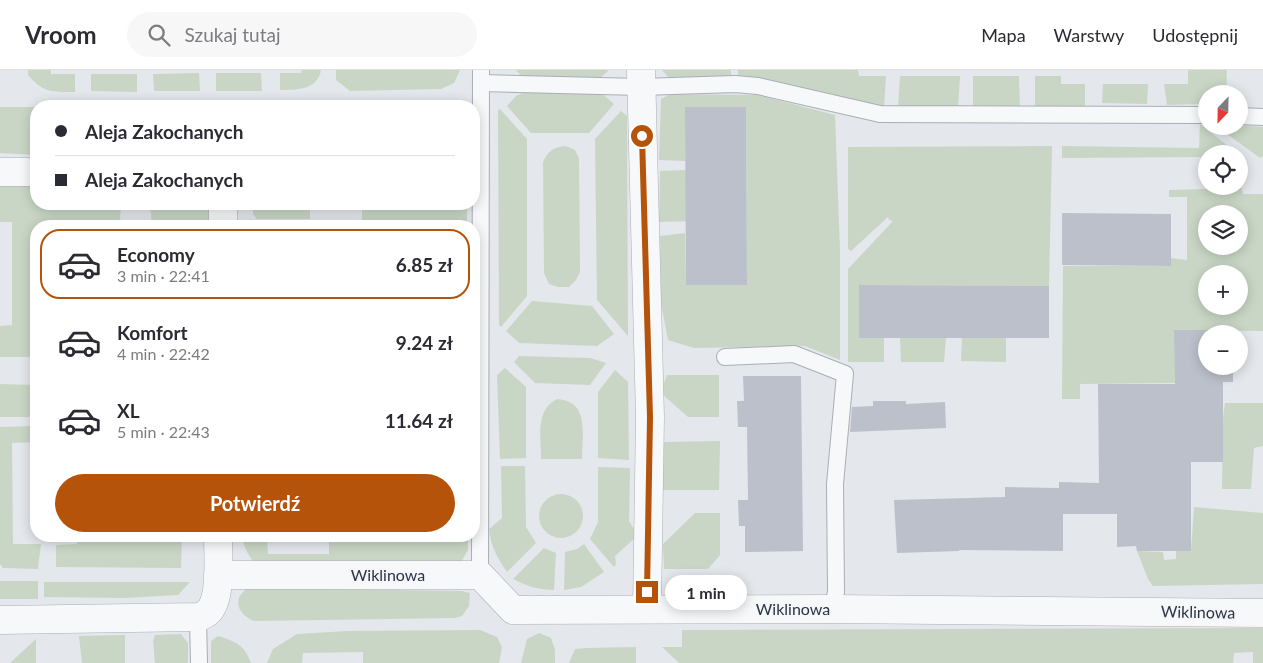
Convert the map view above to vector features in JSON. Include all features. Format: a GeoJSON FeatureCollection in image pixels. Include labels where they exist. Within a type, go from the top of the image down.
{"type":"FeatureCollection","features":[{"type":"Feature","properties":{"kind":"street"},"geometry":{"type":"LineString","coordinates":[[641,79],[650,417],[648,609]]}},
{"type":"Feature","properties":{"kind":"street"},"geometry":{"type":"LineString","coordinates":[[0,172],[30,172]]}},
{"type":"Feature","properties":{"kind":"street"},"geometry":{"type":"LineString","coordinates":[[0,620],[203,615],[214,603],[218,575],[218,542]]}},
{"type":"Feature","properties":{"kind":"street","name":"Wiklinowa"},"geometry":{"type":"LineString","coordinates":[[218,575],[480,576],[513,610],[832,609],[1263,613]]}},
{"type":"Feature","properties":{"kind":"lane"},"geometry":{"type":"LineString","coordinates":[[480,576],[481,76],[641,79],[758,86],[880,114],[1198,115]]}},
{"type":"Feature","properties":{"kind":"lane"},"geometry":{"type":"LineString","coordinates":[[1248,116],[1263,117]]}},
{"type":"Feature","properties":{"kind":"lane"},"geometry":{"type":"LineString","coordinates":[[725,357],[794,354],[845,374],[835,484],[836,592],[832,609]]}},
{"type":"Feature","properties":{"kind":"lane"},"geometry":{"type":"LineString","coordinates":[[200,663],[203,615]]}},
{"type":"Feature","properties":{"kind":"green space"},"geometry":{"type":"Polygon","coordinates":[[[28,70],[51,70],[51,74],[75,74],[75,92],[48,90],[28,75],[28,70]]]}},
{"type":"Feature","properties":{"kind":"green space"},"geometry":{"type":"Polygon","coordinates":[[[302,70],[321,70],[316,82],[305,88],[280,90],[280,73],[301,73],[302,70]]]}},
{"type":"Feature","properties":{"kind":"green space"},"geometry":{"type":"Polygon","coordinates":[[[336,70],[460,70],[454,83],[441,89],[350,91],[336,80],[336,70]]]}},
{"type":"Feature","properties":{"kind":"green space"},"geometry":{"type":"Polygon","coordinates":[[[516,70],[609,70],[600,78],[522,77],[516,70]]]}},
{"type":"Feature","properties":{"kind":"green space"},"geometry":{"type":"Polygon","coordinates":[[[662,70],[731,70],[731,77],[669,78],[662,70]]]}},
{"type":"Feature","properties":{"kind":"green space"},"geometry":{"type":"Polygon","coordinates":[[[738,70],[858,70],[859,76],[886,76],[884,107],[738,79],[738,70]]]}},
{"type":"Feature","properties":{"kind":"green space"},"geometry":{"type":"Polygon","coordinates":[[[1188,70],[1227,70],[1226,85],[1198,85],[1198,104],[1167,105],[1164,84],[1188,84],[1188,70]]]}},
{"type":"Feature","properties":{"kind":"green space"},"geometry":{"type":"Polygon","coordinates":[[[199,73],[200,91],[154,91],[153,74],[199,73]]]}},
{"type":"Feature","properties":{"kind":"green space"},"geometry":{"type":"Polygon","coordinates":[[[216,73],[261,73],[262,91],[216,91],[216,73]]]}},
{"type":"Feature","properties":{"kind":"green space"},"geometry":{"type":"Polygon","coordinates":[[[91,74],[137,74],[137,92],[91,91],[91,74]]]}},
{"type":"Feature","properties":{"kind":"green space"},"geometry":{"type":"Polygon","coordinates":[[[900,76],[960,76],[958,108],[898,108],[900,76]]]}},
{"type":"Feature","properties":{"kind":"green space"},"geometry":{"type":"Polygon","coordinates":[[[973,76],[1019,76],[1020,109],[973,107],[973,76]]]}},
{"type":"Feature","properties":{"kind":"green space"},"geometry":{"type":"Polygon","coordinates":[[[1035,76],[1061,76],[1061,84],[1085,84],[1085,108],[1035,107],[1035,76]]]}},
{"type":"Feature","properties":{"kind":"green space"},"geometry":{"type":"Polygon","coordinates":[[[1103,84],[1148,84],[1147,104],[1102,103],[1103,84]]]}},
{"type":"Feature","properties":{"kind":"green space"},"geometry":{"type":"Polygon","coordinates":[[[528,90],[599,91],[614,104],[589,133],[531,133],[507,106],[516,96],[528,90]]]}},
{"type":"Feature","properties":{"kind":"green space"},"geometry":{"type":"Polygon","coordinates":[[[671,94],[758,95],[835,115],[840,250],[840,360],[805,346],[694,348],[668,340],[661,303],[660,236],[685,233],[686,285],[747,285],[746,107],[686,107],[685,161],[659,160],[661,99],[671,94]]]}},
{"type":"Feature","properties":{"kind":"green space"},"geometry":{"type":"Polygon","coordinates":[[[0,107],[30,107],[30,155],[0,153],[0,107]]]}},
{"type":"Feature","properties":{"kind":"green space"},"geometry":{"type":"Polygon","coordinates":[[[500,109],[527,139],[527,296],[501,327],[499,325],[498,110],[500,109]]]}},
{"type":"Feature","properties":{"kind":"green space"},"geometry":{"type":"Polygon","coordinates":[[[621,111],[627,116],[628,336],[597,300],[595,139],[621,111]]]}},
{"type":"Feature","properties":{"kind":"green space"},"geometry":{"type":"Polygon","coordinates":[[[1248,126],[1263,127],[1263,156],[1260,158],[1248,149],[1248,145],[1242,145],[1228,135],[1248,135],[1248,126]]]}},
{"type":"Feature","properties":{"kind":"green space"},"geometry":{"type":"Polygon","coordinates":[[[1200,135],[1214,135],[1227,145],[1199,145],[1200,135]]]}},
{"type":"Feature","properties":{"kind":"green space"},"geometry":{"type":"Polygon","coordinates":[[[566,146],[575,150],[579,158],[580,272],[576,280],[569,287],[558,287],[549,284],[544,273],[543,162],[552,150],[566,146]]]}},
{"type":"Feature","properties":{"kind":"green space"},"geometry":{"type":"Polygon","coordinates":[[[1052,146],[1049,286],[859,285],[884,338],[884,362],[848,362],[848,269],[893,221],[889,220],[888,217],[851,251],[848,249],[848,147],[1052,146]]]}},
{"type":"Feature","properties":{"kind":"green space"},"geometry":{"type":"Polygon","coordinates":[[[1062,146],[1198,148],[1198,157],[1062,158],[1062,146]]]}},
{"type":"Feature","properties":{"kind":"green space"},"geometry":{"type":"Polygon","coordinates":[[[686,170],[694,221],[659,222],[660,171],[686,170]]]}},
{"type":"Feature","properties":{"kind":"green space"},"geometry":{"type":"Polygon","coordinates":[[[30,185],[30,210],[121,210],[120,220],[30,220],[30,357],[0,357],[0,326],[12,325],[12,222],[0,222],[0,186],[30,185]]]}},
{"type":"Feature","properties":{"kind":"green space"},"geometry":{"type":"Polygon","coordinates":[[[1198,189],[1198,195],[1263,194],[1263,331],[1248,331],[1248,325],[1198,325],[1198,330],[1175,330],[1175,383],[1080,384],[1080,399],[1062,399],[1063,266],[1171,266],[1171,258],[1187,260],[1187,197],[1169,197],[1169,190],[1198,189]]]}},
{"type":"Feature","properties":{"kind":"green space"},"geometry":{"type":"Polygon","coordinates":[[[151,210],[212,210],[214,220],[151,220],[151,210]]]}},
{"type":"Feature","properties":{"kind":"green space"},"geometry":{"type":"Polygon","coordinates":[[[253,210],[310,210],[310,219],[257,219],[253,214],[253,210]]]}},
{"type":"Feature","properties":{"kind":"green space"},"geometry":{"type":"Polygon","coordinates":[[[362,210],[467,210],[467,220],[362,220],[362,210]]]}},
{"type":"Feature","properties":{"kind":"green space"},"geometry":{"type":"Polygon","coordinates":[[[532,301],[592,306],[614,334],[597,346],[519,343],[506,331],[532,301]]]}},
{"type":"Feature","properties":{"kind":"green space"},"geometry":{"type":"Polygon","coordinates":[[[900,338],[946,338],[944,362],[901,362],[900,338]]]}},
{"type":"Feature","properties":{"kind":"green space"},"geometry":{"type":"Polygon","coordinates":[[[962,338],[1006,338],[1006,362],[961,361],[962,338]]]}},
{"type":"Feature","properties":{"kind":"green space"},"geometry":{"type":"Polygon","coordinates":[[[519,356],[590,358],[606,363],[590,385],[535,383],[514,362],[519,356]]]}},
{"type":"Feature","properties":{"kind":"green space"},"geometry":{"type":"Polygon","coordinates":[[[505,368],[526,387],[526,458],[500,459],[497,375],[505,368]]]}},
{"type":"Feature","properties":{"kind":"green space"},"geometry":{"type":"Polygon","coordinates":[[[615,370],[628,382],[629,460],[598,458],[598,392],[615,370]]]}},
{"type":"Feature","properties":{"kind":"green space"},"geometry":{"type":"Polygon","coordinates":[[[667,375],[719,375],[719,417],[688,417],[662,394],[662,388],[667,375]]]}},
{"type":"Feature","properties":{"kind":"green space"},"geometry":{"type":"Polygon","coordinates":[[[0,384],[30,385],[30,417],[0,417],[0,384]]]}},
{"type":"Feature","properties":{"kind":"green space"},"geometry":{"type":"Polygon","coordinates":[[[557,399],[568,401],[575,406],[579,413],[583,430],[582,459],[541,459],[540,433],[542,417],[550,404],[557,399]]]}},
{"type":"Feature","properties":{"kind":"green space"},"geometry":{"type":"Polygon","coordinates":[[[1225,403],[1263,403],[1263,446],[1254,448],[1251,489],[1222,489],[1225,403]]]}},
{"type":"Feature","properties":{"kind":"green space"},"geometry":{"type":"Polygon","coordinates":[[[30,426],[30,442],[12,443],[13,544],[41,544],[38,569],[3,568],[0,564],[0,427],[30,426]]]}},
{"type":"Feature","properties":{"kind":"green space"},"geometry":{"type":"Polygon","coordinates":[[[720,441],[719,490],[663,490],[662,442],[720,441]]]}},
{"type":"Feature","properties":{"kind":"green space"},"geometry":{"type":"Polygon","coordinates":[[[501,466],[525,466],[526,527],[536,543],[507,572],[495,552],[489,529],[502,518],[501,466]]]}},
{"type":"Feature","properties":{"kind":"green space"},"geometry":{"type":"Polygon","coordinates":[[[598,467],[630,468],[629,521],[636,532],[636,537],[615,556],[616,564],[614,567],[590,539],[598,522],[598,467]]]}},
{"type":"Feature","properties":{"kind":"green space"},"geometry":{"type":"Polygon","coordinates":[[[561,494],[573,498],[579,504],[583,516],[579,528],[573,534],[561,538],[549,534],[543,528],[539,516],[543,504],[549,498],[561,494]]]}},
{"type":"Feature","properties":{"kind":"green space"},"geometry":{"type":"Polygon","coordinates":[[[1194,507],[1263,513],[1263,584],[1153,586],[1148,579],[1137,551],[1163,552],[1164,560],[1176,559],[1176,551],[1191,551],[1194,507]]]}},
{"type":"Feature","properties":{"kind":"green space"},"geometry":{"type":"Polygon","coordinates":[[[695,513],[720,513],[720,555],[708,569],[664,569],[663,544],[695,513]]]}},
{"type":"Feature","properties":{"kind":"green space"},"geometry":{"type":"Polygon","coordinates":[[[77,542],[182,542],[181,568],[56,567],[56,545],[77,544],[77,542]]]}},
{"type":"Feature","properties":{"kind":"green space"},"geometry":{"type":"Polygon","coordinates":[[[244,542],[267,542],[268,554],[329,554],[329,542],[468,542],[468,550],[460,564],[257,566],[245,548],[244,542]]]}},
{"type":"Feature","properties":{"kind":"green space"},"geometry":{"type":"Polygon","coordinates":[[[584,544],[604,572],[581,587],[564,590],[565,552],[577,549],[584,544]]]}},
{"type":"Feature","properties":{"kind":"green space"},"geometry":{"type":"Polygon","coordinates":[[[544,548],[556,553],[554,590],[533,587],[513,579],[544,548]]]}},
{"type":"Feature","properties":{"kind":"green space"},"geometry":{"type":"Polygon","coordinates":[[[0,581],[38,581],[38,599],[0,599],[0,581]]]}},
{"type":"Feature","properties":{"kind":"green space"},"geometry":{"type":"Polygon","coordinates":[[[44,582],[190,582],[178,595],[124,598],[44,597],[44,582]]]}},
{"type":"Feature","properties":{"kind":"green space"},"geometry":{"type":"Polygon","coordinates":[[[247,588],[462,591],[470,593],[469,606],[462,616],[455,618],[254,621],[245,615],[240,609],[238,602],[242,593],[247,588]]]}},
{"type":"Feature","properties":{"kind":"green space"},"geometry":{"type":"Polygon","coordinates":[[[1263,628],[1263,663],[1253,663],[1253,652],[1234,653],[1233,663],[679,663],[662,647],[682,647],[682,630],[1263,628]]]}},
{"type":"Feature","properties":{"kind":"green space"},"geometry":{"type":"Polygon","coordinates":[[[480,630],[497,637],[502,647],[499,663],[363,663],[363,652],[303,653],[302,663],[267,663],[273,649],[297,634],[348,631],[480,630]]]}},
{"type":"Feature","properties":{"kind":"green space"},"geometry":{"type":"Polygon","coordinates":[[[539,633],[551,638],[555,650],[555,663],[521,663],[527,639],[539,633]]]}},
{"type":"Feature","properties":{"kind":"green space"},"geometry":{"type":"Polygon","coordinates":[[[181,634],[188,643],[188,663],[155,663],[153,641],[155,635],[181,634]]]}},
{"type":"Feature","properties":{"kind":"green space"},"geometry":{"type":"Polygon","coordinates":[[[125,635],[125,663],[82,663],[79,636],[125,635]]]}},
{"type":"Feature","properties":{"kind":"green space"},"geometry":{"type":"Polygon","coordinates":[[[218,636],[239,645],[251,663],[211,663],[211,641],[218,636]]]}},
{"type":"Feature","properties":{"kind":"green space"},"geometry":{"type":"Polygon","coordinates":[[[36,639],[36,663],[10,663],[36,639]]]}},
{"type":"Feature","properties":{"kind":"green space"},"geometry":{"type":"Polygon","coordinates":[[[636,647],[636,663],[569,663],[575,649],[636,647]]]}},
{"type":"Feature","properties":{"kind":"building"},"geometry":{"type":"Polygon","coordinates":[[[685,107],[746,107],[747,285],[686,285],[685,107]]]}},
{"type":"Feature","properties":{"kind":"building"},"geometry":{"type":"Polygon","coordinates":[[[1062,213],[1171,214],[1171,266],[1062,265],[1062,213]]]}},
{"type":"Feature","properties":{"kind":"building"},"geometry":{"type":"Polygon","coordinates":[[[859,285],[1049,286],[1049,338],[859,338],[859,285]]]}},
{"type":"Feature","properties":{"kind":"building"},"geometry":{"type":"Polygon","coordinates":[[[1174,330],[1198,330],[1198,375],[1233,375],[1233,382],[1223,382],[1223,462],[1191,462],[1191,551],[1137,551],[1136,546],[1117,547],[1117,514],[1063,514],[1063,551],[959,550],[897,553],[894,500],[1005,497],[1005,487],[1059,488],[1059,482],[1099,483],[1098,384],[1175,384],[1174,330]]]}},
{"type":"Feature","properties":{"kind":"building"},"geometry":{"type":"Polygon","coordinates":[[[743,376],[801,376],[803,551],[745,552],[745,526],[739,526],[738,500],[748,500],[747,427],[738,427],[737,401],[744,401],[743,376]]]}},
{"type":"Feature","properties":{"kind":"building"},"geometry":{"type":"Polygon","coordinates":[[[873,401],[906,401],[906,404],[945,402],[946,428],[850,432],[852,407],[873,406],[873,401]]]}},
{"type":"Feature","properties":{"kind":"route"},"geometry":{"type":"LineString","coordinates":[[642,136],[650,417],[647,592]]}}]}
